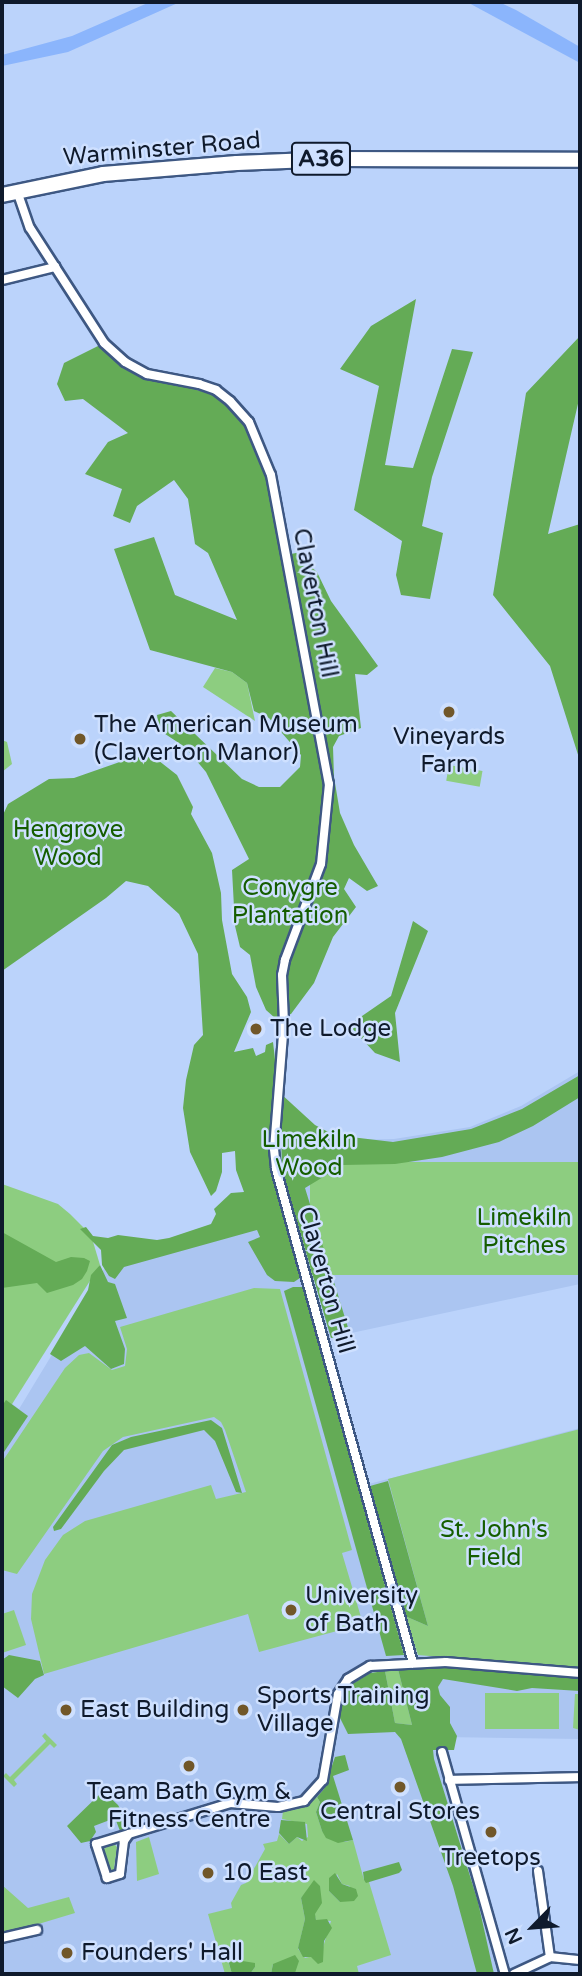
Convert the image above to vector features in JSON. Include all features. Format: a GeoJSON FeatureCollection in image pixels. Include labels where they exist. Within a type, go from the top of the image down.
{"type":"FeatureCollection","features":[{"type":"Feature","properties":{"kind":"highway","name":"Warminster Road"},"geometry":{"type":"LineString","coordinates":[[2,195],[103,174],[237,163],[335,159],[580,160]]}},
{"type":"Feature","properties":{"kind":"street","name":"Claverton Hill"},"geometry":{"type":"LineString","coordinates":[[17,191],[30,228],[89,323],[125,362],[147,373],[216,390],[241,411],[257,437],[271,475],[329,784],[321,864],[285,960],[282,975],[284,1023],[274,1149],[276,1170],[413,1662]]}},
{"type":"Feature","properties":{"kind":"street"},"geometry":{"type":"LineString","coordinates":[[2,280],[55,267]]}},
{"type":"Feature","properties":{"kind":"street"},"geometry":{"type":"LineString","coordinates":[[129,1834],[124,1841],[121,1872],[116,1877],[105,1876],[96,1844],[230,1803],[278,1807],[303,1801],[323,1780],[336,1702],[348,1679],[370,1666],[413,1662],[580,1673]]}},
{"type":"Feature","properties":{"kind":"street"},"geometry":{"type":"LineString","coordinates":[[442,1752],[505,1974]]}},
{"type":"Feature","properties":{"kind":"street"},"geometry":{"type":"LineString","coordinates":[[449,1780],[580,1777]]}},
{"type":"Feature","properties":{"kind":"street"},"geometry":{"type":"LineString","coordinates":[[538,1871],[550,1957]]}},
{"type":"Feature","properties":{"kind":"street"},"geometry":{"type":"LineString","coordinates":[[2,1938],[37,1930]]}},
{"type":"Feature","properties":{"kind":"street"},"geometry":{"type":"LineString","coordinates":[[514,1974],[550,1957],[580,1960]]}},
{"type":"Feature","properties":{"kind":"shaded area"},"geometry":{"type":"Polygon","coordinates":[[[150,2],[180,2],[68,52],[2,66],[2,55],[72,36],[150,2]]]}},
{"type":"Feature","properties":{"kind":"shaded area"},"geometry":{"type":"Polygon","coordinates":[[[467,2],[499,2],[516,10],[580,47],[580,63],[467,2]]]}},
{"type":"Feature","properties":{"kind":"shaded area","name":"University of Bath"},"geometry":{"type":"Polygon","coordinates":[[[580,1071],[580,1284],[328,1338],[369,1484],[580,1428],[580,1739],[443,1737],[509,1974],[2,1974],[2,1405],[6,1399],[19,1409],[110,1259],[289,1206],[279,1171],[282,1101],[313,1129],[351,1140],[394,1139],[470,1127],[521,1106],[580,1071]]]}},
{"type":"Feature","properties":{"kind":"green space"},"geometry":{"type":"Polygon","coordinates":[[[416,299],[385,465],[413,468],[452,349],[473,352],[432,477],[422,526],[443,533],[430,599],[401,595],[396,575],[402,541],[354,510],[379,386],[340,369],[371,326],[416,299]]]}},
{"type":"Feature","properties":{"kind":"green space"},"geometry":{"type":"Polygon","coordinates":[[[580,336],[580,395],[548,534],[580,524],[580,761],[550,666],[493,595],[526,393],[580,336]]]}},
{"type":"Feature","properties":{"kind":"green space","name":"Conygre Plantation"},"geometry":{"type":"Polygon","coordinates":[[[98,346],[132,372],[215,395],[238,414],[262,459],[281,556],[296,553],[317,572],[331,601],[378,666],[367,675],[355,674],[361,728],[339,736],[333,747],[334,777],[340,813],[354,845],[378,886],[367,891],[349,878],[344,889],[356,907],[333,937],[314,983],[291,1014],[275,1018],[266,1010],[256,987],[250,955],[240,947],[235,926],[232,870],[249,859],[206,772],[185,747],[159,730],[157,715],[171,711],[242,779],[259,787],[280,787],[300,767],[301,755],[269,718],[254,711],[247,683],[232,672],[150,650],[114,549],[154,537],[175,595],[237,620],[208,553],[195,544],[188,499],[174,480],[137,506],[130,523],[113,516],[122,489],[85,474],[108,442],[128,433],[83,399],[65,401],[57,384],[64,363],[98,346]]]}},
{"type":"Feature","properties":{"kind":"green space"},"geometry":{"type":"Polygon","coordinates":[[[215,668],[232,672],[247,683],[255,721],[203,687],[215,668]]]}},
{"type":"Feature","properties":{"kind":"green space"},"geometry":{"type":"Polygon","coordinates":[[[2,740],[7,742],[12,764],[2,772],[2,740]]]}},
{"type":"Feature","properties":{"kind":"green space","name":"Hengrove Wood"},"geometry":{"type":"Polygon","coordinates":[[[134,757],[154,757],[177,775],[193,807],[191,814],[212,853],[221,893],[222,920],[232,974],[247,997],[251,1012],[234,1052],[253,1048],[256,1056],[265,1052],[266,1045],[273,1042],[276,1068],[272,1171],[300,1278],[294,1282],[275,1281],[267,1275],[248,1242],[260,1237],[257,1230],[124,1267],[115,1279],[109,1276],[102,1265],[101,1250],[80,1229],[86,1227],[93,1236],[108,1238],[118,1235],[157,1240],[169,1238],[211,1224],[216,1214],[214,1209],[231,1193],[244,1192],[236,1170],[235,1151],[222,1153],[222,1172],[216,1191],[211,1196],[190,1152],[183,1108],[186,1080],[194,1045],[203,1035],[198,954],[179,914],[148,886],[126,881],[2,971],[2,817],[8,804],[49,779],[74,778],[134,757]]]}},
{"type":"Feature","properties":{"kind":"green space"},"geometry":{"type":"Polygon","coordinates":[[[449,765],[482,771],[480,787],[446,781],[449,765]]]}},
{"type":"Feature","properties":{"kind":"green space"},"geometry":{"type":"Polygon","coordinates":[[[413,921],[428,931],[395,1013],[400,1062],[375,1053],[349,1025],[391,996],[413,921]]]}},
{"type":"Feature","properties":{"kind":"green space","name":"Limekiln Wood"},"geometry":{"type":"Polygon","coordinates":[[[580,1075],[580,1097],[533,1126],[499,1142],[442,1157],[395,1164],[343,1165],[305,1188],[350,1334],[331,1338],[282,1170],[280,1093],[315,1125],[334,1135],[393,1142],[471,1129],[522,1109],[580,1075]]]}},
{"type":"Feature","properties":{"kind":"green space","name":"Limekiln Pitches"},"geometry":{"type":"Polygon","coordinates":[[[310,1162],[580,1162],[580,1275],[310,1275],[310,1162]]]}},
{"type":"Feature","properties":{"kind":"green space"},"geometry":{"type":"Polygon","coordinates":[[[2,1184],[58,1204],[91,1235],[100,1265],[2,1420],[2,1184]]]}},
{"type":"Feature","properties":{"kind":"green space"},"geometry":{"type":"Polygon","coordinates":[[[2,1232],[56,1262],[71,1257],[84,1258],[90,1261],[87,1271],[82,1279],[73,1285],[47,1293],[37,1283],[2,1288],[2,1232]]]}},
{"type":"Feature","properties":{"kind":"green space"},"geometry":{"type":"Polygon","coordinates":[[[100,1265],[108,1282],[115,1284],[127,1318],[115,1321],[125,1349],[124,1364],[111,1369],[85,1346],[61,1361],[50,1354],[88,1290],[91,1275],[100,1265]]]}},
{"type":"Feature","properties":{"kind":"green space"},"geometry":{"type":"Polygon","coordinates":[[[303,1287],[404,1655],[386,1656],[284,1291],[303,1287]]]}},
{"type":"Feature","properties":{"kind":"green space"},"geometry":{"type":"Polygon","coordinates":[[[254,1288],[280,1289],[352,1550],[342,1553],[363,1624],[259,1652],[248,1614],[44,1674],[31,1619],[32,1594],[45,1560],[63,1535],[85,1521],[211,1485],[216,1499],[246,1492],[225,1430],[221,1422],[214,1417],[123,1437],[103,1451],[17,1574],[2,1570],[2,1462],[65,1368],[79,1355],[89,1353],[112,1370],[125,1366],[127,1349],[120,1327],[254,1288]]]}},
{"type":"Feature","properties":{"kind":"green space"},"geometry":{"type":"Polygon","coordinates":[[[6,1400],[28,1416],[2,1455],[2,1406],[6,1400]]]}},
{"type":"Feature","properties":{"kind":"green space"},"geometry":{"type":"Polygon","coordinates":[[[211,1420],[222,1428],[242,1493],[236,1492],[215,1441],[204,1430],[124,1450],[104,1471],[61,1529],[54,1531],[53,1527],[112,1445],[131,1437],[211,1420]]]}},
{"type":"Feature","properties":{"kind":"green space","name":"St. John's Field"},"geometry":{"type":"Polygon","coordinates":[[[580,1429],[580,1669],[418,1655],[405,1616],[428,1626],[388,1479],[580,1429]]]}},
{"type":"Feature","properties":{"kind":"green space"},"geometry":{"type":"Polygon","coordinates":[[[388,1481],[428,1626],[405,1616],[370,1486],[388,1481]]]}},
{"type":"Feature","properties":{"kind":"green space"},"geometry":{"type":"Polygon","coordinates":[[[14,1610],[26,1645],[2,1653],[2,1614],[14,1610]]]}},
{"type":"Feature","properties":{"kind":"green space"},"geometry":{"type":"Polygon","coordinates":[[[9,1655],[40,1661],[44,1675],[35,1679],[18,1698],[2,1686],[2,1660],[9,1655]]]}},
{"type":"Feature","properties":{"kind":"green space"},"geometry":{"type":"Polygon","coordinates":[[[435,1666],[580,1677],[580,1691],[532,1688],[517,1691],[443,1679],[438,1687],[440,1695],[450,1707],[450,1723],[457,1736],[454,1750],[433,1750],[434,1759],[478,1902],[494,1974],[477,1974],[453,1886],[401,1739],[395,1732],[348,1734],[340,1718],[340,1705],[346,1688],[370,1673],[385,1671],[395,1723],[412,1725],[398,1669],[435,1666]]]}},
{"type":"Feature","properties":{"kind":"green space"},"geometry":{"type":"Polygon","coordinates":[[[398,1669],[412,1725],[395,1723],[385,1671],[398,1669]]]}},
{"type":"Feature","properties":{"kind":"green space"},"geometry":{"type":"Polygon","coordinates":[[[485,1693],[559,1693],[559,1729],[485,1729],[485,1693]]]}},
{"type":"Feature","properties":{"kind":"green space"},"geometry":{"type":"Polygon","coordinates":[[[575,1694],[580,1694],[580,1730],[573,1728],[575,1694]]]}},
{"type":"Feature","properties":{"kind":"green space"},"geometry":{"type":"Polygon","coordinates":[[[45,1733],[57,1745],[54,1748],[50,1744],[14,1780],[17,1784],[14,1787],[3,1776],[6,1773],[10,1777],[46,1741],[42,1736],[45,1733]]]}},
{"type":"Feature","properties":{"kind":"green space"},"geometry":{"type":"Polygon","coordinates":[[[345,1755],[349,1770],[333,1776],[353,1840],[338,1843],[326,1838],[322,1831],[316,1812],[320,1802],[317,1797],[324,1789],[335,1757],[345,1755]]]}},
{"type":"Feature","properties":{"kind":"green space"},"geometry":{"type":"Polygon","coordinates":[[[103,1791],[118,1805],[128,1823],[127,1829],[120,1831],[115,1818],[94,1826],[96,1832],[90,1841],[81,1843],[67,1826],[103,1791]]]}},
{"type":"Feature","properties":{"kind":"green space"},"geometry":{"type":"Polygon","coordinates":[[[317,1797],[320,1802],[316,1812],[322,1831],[333,1839],[345,1842],[353,1840],[364,1880],[369,1882],[391,1955],[357,1966],[359,1974],[292,1974],[295,1973],[273,1964],[271,1974],[250,1974],[255,1967],[228,1961],[232,1974],[225,1974],[208,1914],[232,1908],[231,1903],[241,1885],[246,1883],[265,1849],[263,1844],[277,1841],[279,1834],[289,1844],[297,1837],[302,1841],[308,1837],[307,1824],[282,1819],[283,1811],[298,1809],[317,1797]],[[337,1874],[329,1891],[340,1902],[350,1886],[342,1884],[337,1874]],[[308,1891],[301,1898],[305,1919],[298,1949],[305,1958],[321,1954],[331,1921],[316,1920],[308,1891]]]}},
{"type":"Feature","properties":{"kind":"green space"},"geometry":{"type":"Polygon","coordinates":[[[281,1820],[305,1822],[307,1841],[297,1837],[289,1844],[279,1833],[281,1820]]]}},
{"type":"Feature","properties":{"kind":"green space"},"geometry":{"type":"Polygon","coordinates":[[[149,1837],[159,1874],[137,1881],[136,1842],[149,1837]]]}},
{"type":"Feature","properties":{"kind":"green space"},"geometry":{"type":"Polygon","coordinates":[[[114,1844],[117,1847],[114,1869],[111,1871],[103,1849],[114,1844]]]}},
{"type":"Feature","properties":{"kind":"green space"},"geometry":{"type":"Polygon","coordinates":[[[399,1862],[402,1870],[399,1873],[366,1883],[364,1880],[363,1872],[399,1862]]]}},
{"type":"Feature","properties":{"kind":"green space"},"geometry":{"type":"Polygon","coordinates":[[[335,1873],[342,1884],[356,1889],[358,1896],[354,1901],[340,1902],[329,1891],[329,1878],[335,1873]]]}},
{"type":"Feature","properties":{"kind":"green space"},"geometry":{"type":"Polygon","coordinates":[[[314,1880],[320,1886],[322,1903],[315,1914],[316,1920],[327,1919],[332,1928],[324,1941],[323,1962],[318,1964],[311,1957],[303,1957],[298,1948],[305,1919],[301,1898],[314,1880]]]}},
{"type":"Feature","properties":{"kind":"green space"},"geometry":{"type":"Polygon","coordinates":[[[2,1885],[28,1908],[69,1897],[75,1913],[2,1935],[2,1885]]]}},
{"type":"Feature","properties":{"kind":"green space"},"geometry":{"type":"Polygon","coordinates":[[[295,1955],[299,1961],[295,1973],[271,1974],[273,1964],[295,1955]]]}},
{"type":"Feature","properties":{"kind":"green space"},"geometry":{"type":"Polygon","coordinates":[[[228,1960],[255,1963],[255,1967],[250,1974],[232,1974],[228,1960]]]}},
{"type":"Feature","properties":{"kind":"place","name":"Vineyards Farm"},"geometry":{"type":"Point","coordinates":[449,712]}},
{"type":"Feature","properties":{"kind":"place","name":"The American Museum (Claverton Manor)"},"geometry":{"type":"Point","coordinates":[80,739]}},
{"type":"Feature","properties":{"kind":"place","name":"The Lodge"},"geometry":{"type":"Point","coordinates":[256,1029]}},
{"type":"Feature","properties":{"kind":"place","name":"University of Bath"},"geometry":{"type":"Point","coordinates":[291,1610]}},
{"type":"Feature","properties":{"kind":"place","name":"East Building"},"geometry":{"type":"Point","coordinates":[66,1710]}},
{"type":"Feature","properties":{"kind":"place","name":"Sports Training Village"},"geometry":{"type":"Point","coordinates":[243,1710]}},
{"type":"Feature","properties":{"kind":"place","name":"Team Bath Gym & Fitness Centre"},"geometry":{"type":"Point","coordinates":[189,1766]}},
{"type":"Feature","properties":{"kind":"place","name":"Central Stores"},"geometry":{"type":"Point","coordinates":[400,1787]}},
{"type":"Feature","properties":{"kind":"place","name":"Treetops"},"geometry":{"type":"Point","coordinates":[491,1832]}},
{"type":"Feature","properties":{"kind":"place","name":"10 East"},"geometry":{"type":"Point","coordinates":[208,1873]}},
{"type":"Feature","properties":{"kind":"place","name":"Founders' Hall"},"geometry":{"type":"Point","coordinates":[67,1953]}}]}
